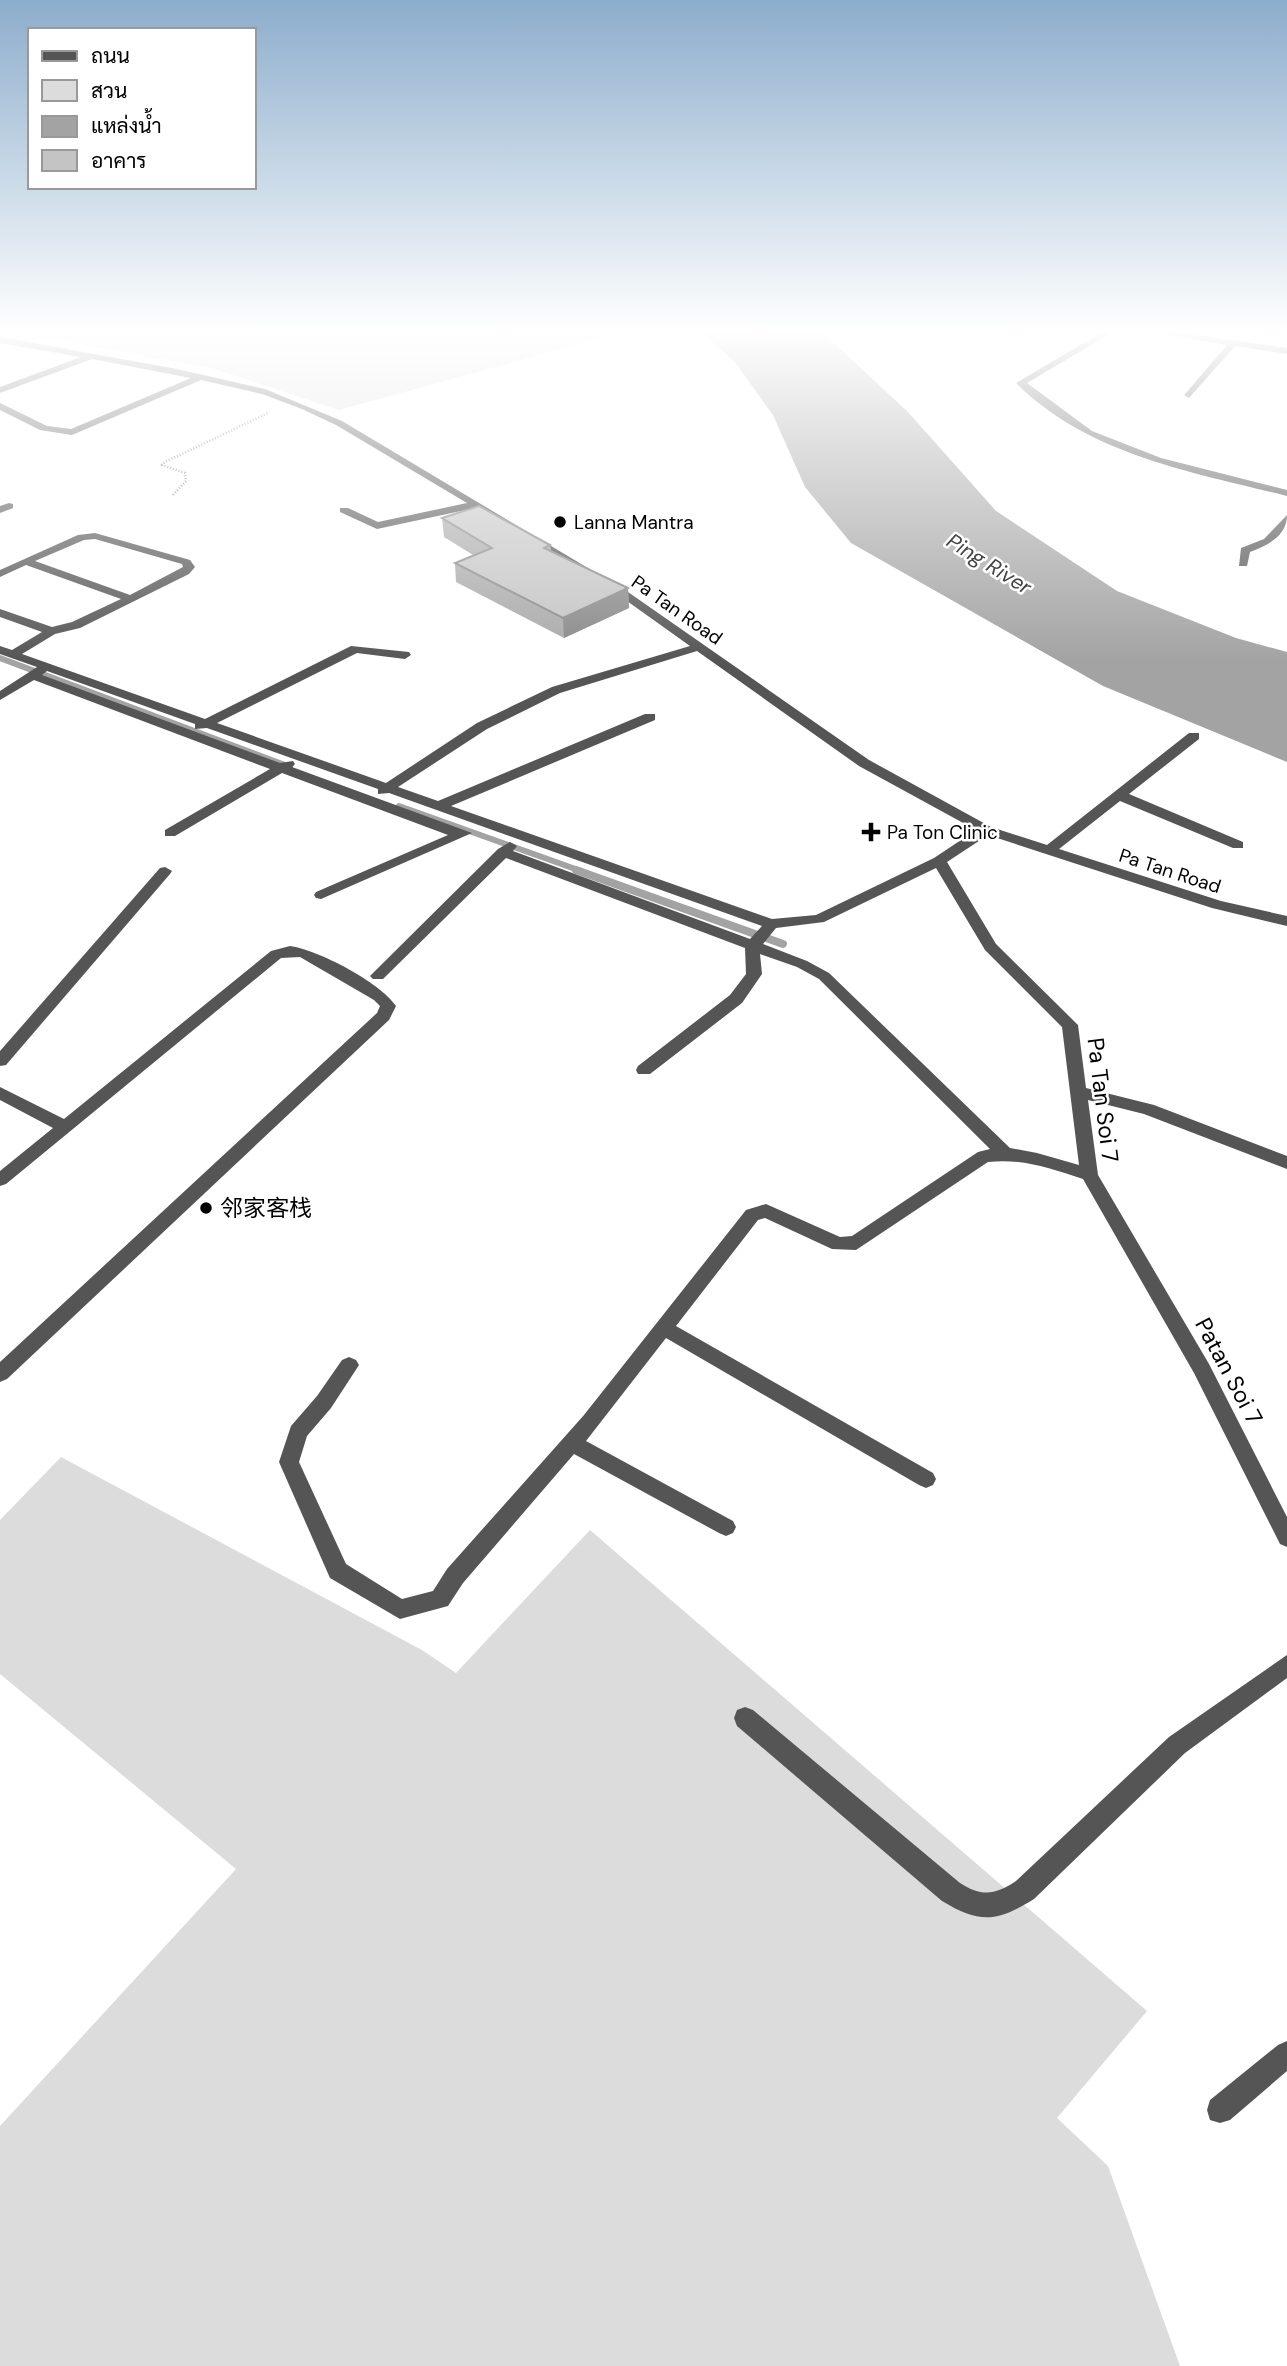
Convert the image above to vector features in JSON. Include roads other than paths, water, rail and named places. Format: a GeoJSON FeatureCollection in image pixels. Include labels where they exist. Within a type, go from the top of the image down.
{"type":"FeatureCollection","features":[{"type":"Feature","properties":{"kind":"street","name":"Pa Tan Road"},"geometry":{"type":"LineString","coordinates":[[370,441],[624,594],[864,763],[986,830],[1217,905],[1287,921]]}},
{"type":"Feature","properties":{"kind":"street"},"geometry":{"type":"LineString","coordinates":[[1110,441],[1157,460],[1287,493]]}},
{"type":"Feature","properties":{"kind":"street"},"geometry":{"type":"LineString","coordinates":[[344,510],[377,527],[477,504]]}},
{"type":"Feature","properties":{"kind":"street"},"geometry":{"type":"LineString","coordinates":[[1243,564],[1245,550],[1269,541],[1287,517]]}},
{"type":"Feature","properties":{"kind":"street"},"geometry":{"type":"LineString","coordinates":[[0,574],[82,537],[94,536],[186,562],[189,567],[185,572],[76,625],[51,631],[6,653]]}},
{"type":"Feature","properties":{"kind":"street"},"geometry":{"type":"LineString","coordinates":[[25,561],[131,599]]}},
{"type":"Feature","properties":{"kind":"street"},"geometry":{"type":"LineString","coordinates":[[0,613],[51,631]]}},
{"type":"Feature","properties":{"kind":"street"},"geometry":{"type":"LineString","coordinates":[[364,799],[390,788],[482,726],[556,690],[699,647]]}},
{"type":"Feature","properties":{"kind":"street"},"geometry":{"type":"LineString","coordinates":[[188,733],[355,649],[405,655]]}},
{"type":"Feature","properties":{"kind":"street"},"geometry":{"type":"LineString","coordinates":[[6,653],[49,666],[771,925],[819,919],[939,861],[986,830]]}},
{"type":"Feature","properties":{"kind":"street"},"geometry":{"type":"LineString","coordinates":[[0,696],[49,666]]}},
{"type":"Feature","properties":{"kind":"street"},"geometry":{"type":"LineString","coordinates":[[32,675],[460,835]]}},
{"type":"Feature","properties":{"kind":"street"},"geometry":{"type":"LineString","coordinates":[[438,806],[650,717]]}},
{"type":"Feature","properties":{"kind":"street"},"geometry":{"type":"LineString","coordinates":[[1049,850],[1194,736]]}},
{"type":"Feature","properties":{"kind":"street"},"geometry":{"type":"LineString","coordinates":[[170,833],[300,758]]}},
{"type":"Feature","properties":{"kind":"street"},"geometry":{"type":"LineString","coordinates":[[1119,795],[1238,845]]}},
{"type":"Feature","properties":{"kind":"street"},"geometry":{"type":"LineString","coordinates":[[321,895],[488,824]]}},
{"type":"Feature","properties":{"kind":"street"},"geometry":{"type":"LineString","coordinates":[[378,976],[522,836]]}},
{"type":"Feature","properties":{"kind":"street"},"geometry":{"type":"LineString","coordinates":[[503,852],[802,964],[824,976],[1004,1153]]}},
{"type":"Feature","properties":{"kind":"street","name":"Pa Tan Soi 7"},"geometry":{"type":"LineString","coordinates":[[939,861],[990,947],[1070,1024],[1089,1175]]}},
{"type":"Feature","properties":{"kind":"street"},"geometry":{"type":"LineString","coordinates":[[593,886],[611,867]]}},
{"type":"Feature","properties":{"kind":"street"},"geometry":{"type":"LineString","coordinates":[[0,1061],[165,871]]}},
{"type":"Feature","properties":{"kind":"street"},"geometry":{"type":"LineString","coordinates":[[644,1070],[736,999],[754,974],[752,947],[771,925]]}},
{"type":"Feature","properties":{"kind":"street"},"geometry":{"type":"LineString","coordinates":[[0,1180],[276,954],[290,951],[304,953],[380,996],[388,1006],[383,1016],[0,1374]]}},
{"type":"Feature","properties":{"kind":"street"},"geometry":{"type":"LineString","coordinates":[[1079,1092],[1148,1109],[1287,1163]]}},
{"type":"Feature","properties":{"kind":"street"},"geometry":{"type":"LineString","coordinates":[[0,1093],[64,1126]]}},
{"type":"Feature","properties":{"kind":"street"},"geometry":{"type":"LineString","coordinates":[[349,1365],[324,1402],[298,1432],[289,1462],[338,1571],[400,1609],[440,1599],[455,1576],[572,1443],[666,1329],[752,1215],[766,1211],[838,1244],[856,1243],[984,1156],[1004,1153],[1026,1155],[1089,1175]]}},
{"type":"Feature","properties":{"kind":"street","name":"Patan Soi 7"},"geometry":{"type":"LineString","coordinates":[[1089,1175],[1202,1369],[1287,1538]]}},
{"type":"Feature","properties":{"kind":"street"},"geometry":{"type":"LineString","coordinates":[[666,1329],[926,1479]]}},
{"type":"Feature","properties":{"kind":"street"},"geometry":{"type":"LineString","coordinates":[[572,1443],[726,1527]]}},
{"type":"Feature","properties":{"kind":"street"},"geometry":{"type":"LineString","coordinates":[[745,1718],[951,1892],[965,1901],[988,1907],[1001,1905],[1025,1890],[1177,1745],[1287,1665]]}},
{"type":"Feature","properties":{"kind":"street"},"geometry":{"type":"LineString","coordinates":[[1220,2110],[1287,2053]]}},
{"type":"Feature","properties":{"kind":"water","name":"Ping River"},"geometry":{"type":"Polygon","coordinates":[[[785,441],[934,441],[996,511],[1117,591],[1236,638],[1287,652],[1287,762],[1103,686],[851,543],[805,487],[785,441]]]}},
{"type":"Feature","properties":{"kind":"waterway"},"geometry":{"type":"LineString","coordinates":[[0,658],[290,767]]}},
{"type":"Feature","properties":{"kind":"waterway"},"geometry":{"type":"LineString","coordinates":[[399,806],[581,871]]}},
{"type":"Feature","properties":{"kind":"waterway"},"geometry":{"type":"LineString","coordinates":[[576,870],[783,944]]}},
{"type":"Feature","properties":{"kind":"place","name":"Lanna Mantra"},"geometry":{"type":"Point","coordinates":[560,522]}},
{"type":"Feature","properties":{"kind":"place","name":"Pa Ton Clinic"},"geometry":{"type":"Point","coordinates":[871,832]}},
{"type":"Feature","properties":{"kind":"place","name":"邻家客栈"},"geometry":{"type":"Point","coordinates":[206,1208]}}]}
